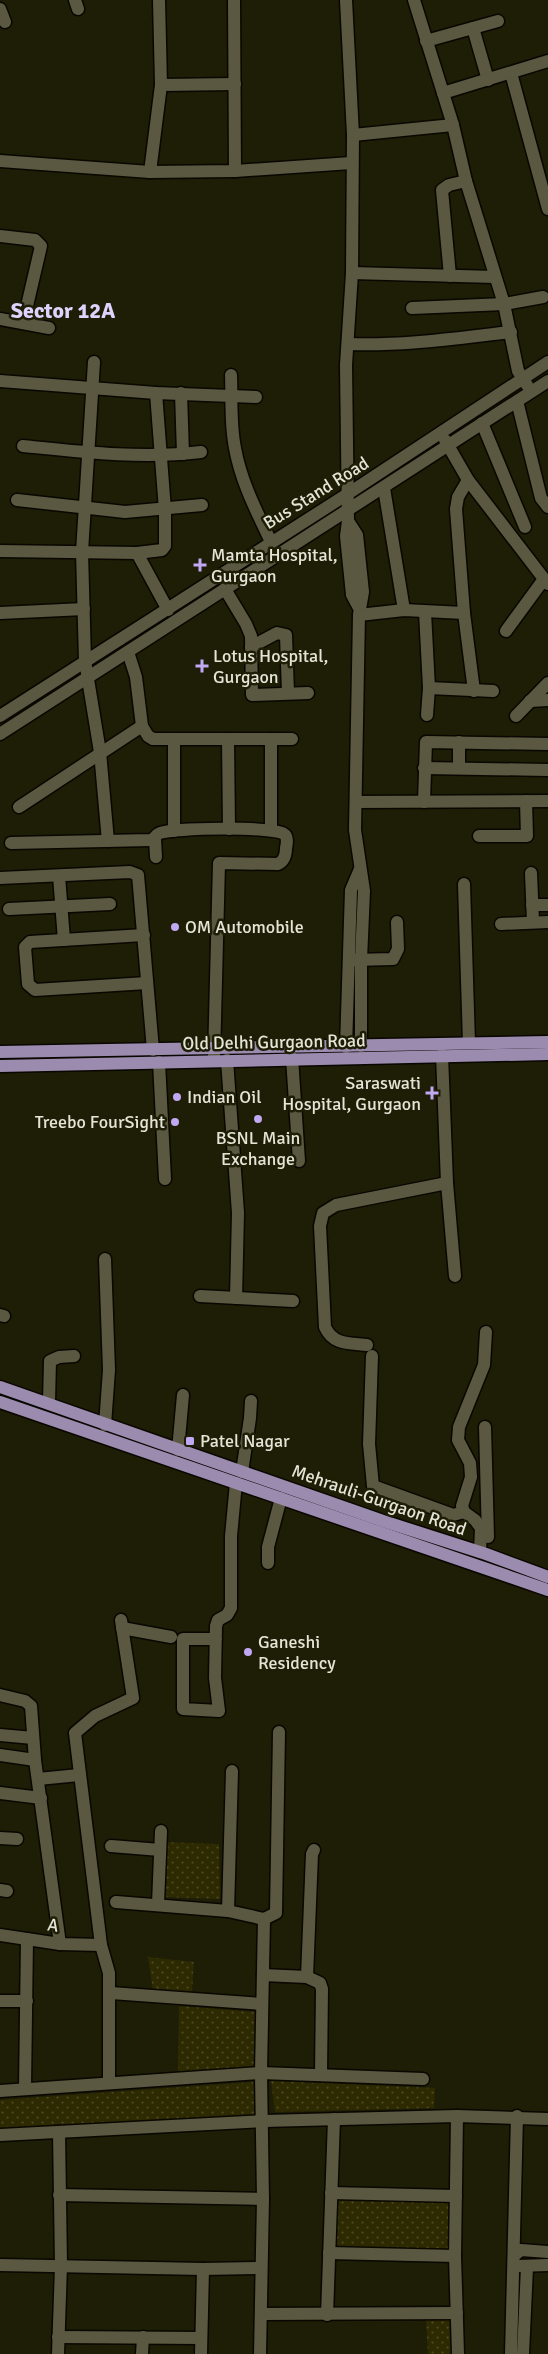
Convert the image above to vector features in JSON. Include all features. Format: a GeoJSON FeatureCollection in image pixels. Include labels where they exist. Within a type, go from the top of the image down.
{"type":"FeatureCollection","features":[{"type":"Feature","properties":{"kind":"main road","name":"Old Delhi Gurgaon Road"},"geometry":{"type":"LineString","coordinates":[[0,1066],[160,1062],[362,1046],[548,1042]]}},
{"type":"Feature","properties":{"kind":"main road","name":"Old Delhi Gurgaon Road"},"geometry":{"type":"LineString","coordinates":[[0,1052],[153,1050],[218,1057],[292,1058],[548,1054]]}},
{"type":"Feature","properties":{"kind":"main road","name":"Mehrauli-Gurgaon Road"},"geometry":{"type":"LineString","coordinates":[[0,1387],[49,1402],[105,1425],[178,1450],[195,1462]]}},
{"type":"Feature","properties":{"kind":"main road","name":"Mehrauli-Gurgaon Road"},"geometry":{"type":"LineString","coordinates":[[0,1402],[195,1462],[486,1558],[548,1590]]}},
{"type":"Feature","properties":{"kind":"main road","name":"Mehrauli-Gurgaon Road"},"geometry":{"type":"LineString","coordinates":[[239,1477],[281,1498],[548,1577]]}},
{"type":"Feature","properties":{"kind":"street"},"geometry":{"type":"LineString","coordinates":[[150,172],[161,84],[159,0]]}},
{"type":"Feature","properties":{"kind":"street"},"geometry":{"type":"LineString","coordinates":[[234,0],[235,171]]}},
{"type":"Feature","properties":{"kind":"street"},"geometry":{"type":"LineString","coordinates":[[346,0],[352,135],[352,273],[349,344],[346,365],[346,495],[348,516],[357,535],[363,592],[359,611],[355,830],[364,891],[361,960],[362,1046]]}},
{"type":"Feature","properties":{"kind":"street"},"geometry":{"type":"LineString","coordinates":[[416,0],[426,41],[453,126],[466,181],[504,304],[518,371],[524,378],[530,392]]}},
{"type":"Feature","properties":{"kind":"street"},"geometry":{"type":"LineString","coordinates":[[0,9],[5,22]]}},
{"type":"Feature","properties":{"kind":"street"},"geometry":{"type":"LineString","coordinates":[[426,41],[498,21]]}},
{"type":"Feature","properties":{"kind":"street"},"geometry":{"type":"LineString","coordinates":[[472,28],[488,80]]}},
{"type":"Feature","properties":{"kind":"street"},"geometry":{"type":"LineString","coordinates":[[443,93],[548,61]]}},
{"type":"Feature","properties":{"kind":"street"},"geometry":{"type":"LineString","coordinates":[[511,73],[548,209]]}},
{"type":"Feature","properties":{"kind":"street"},"geometry":{"type":"LineString","coordinates":[[161,84],[235,84]]}},
{"type":"Feature","properties":{"kind":"street"},"geometry":{"type":"LineString","coordinates":[[352,135],[453,126]]}},
{"type":"Feature","properties":{"kind":"street"},"geometry":{"type":"LineString","coordinates":[[0,161],[150,172],[235,171],[351,163]]}},
{"type":"Feature","properties":{"kind":"street"},"geometry":{"type":"LineString","coordinates":[[450,276],[442,190],[449,185],[466,181]]}},
{"type":"Feature","properties":{"kind":"street"},"geometry":{"type":"LineString","coordinates":[[0,236],[35,240],[41,246],[22,323]]}},
{"type":"Feature","properties":{"kind":"street"},"geometry":{"type":"LineString","coordinates":[[352,273],[495,276]]}},
{"type":"Feature","properties":{"kind":"street"},"geometry":{"type":"LineString","coordinates":[[412,308],[504,304],[543,297]]}},
{"type":"Feature","properties":{"kind":"street"},"geometry":{"type":"LineString","coordinates":[[0,319],[49,328]]}},
{"type":"Feature","properties":{"kind":"street"},"geometry":{"type":"LineString","coordinates":[[349,344],[381,345],[423,342],[511,332]]}},
{"type":"Feature","properties":{"kind":"street"},"geometry":{"type":"LineString","coordinates":[[94,362],[82,552],[85,661],[89,676],[100,752],[108,841]]}},
{"type":"Feature","properties":{"kind":"street","name":"Bus Stand Road"},"geometry":{"type":"LineString","coordinates":[[0,716],[442,433],[548,362]]}},
{"type":"Feature","properties":{"kind":"street"},"geometry":{"type":"LineString","coordinates":[[232,375],[235,449],[249,497],[271,542]]}},
{"type":"Feature","properties":{"kind":"street"},"geometry":{"type":"LineString","coordinates":[[0,380],[91,389],[256,397]]}},
{"type":"Feature","properties":{"kind":"street","name":"Bus Stand Road"},"geometry":{"type":"LineString","coordinates":[[0,734],[225,589],[348,516],[384,488],[548,381]]}},
{"type":"Feature","properties":{"kind":"street"},"geometry":{"type":"LineString","coordinates":[[0,551],[137,553],[158,552],[165,546],[165,510],[156,393]]}},
{"type":"Feature","properties":{"kind":"street"},"geometry":{"type":"LineString","coordinates":[[181,393],[183,454]]}},
{"type":"Feature","properties":{"kind":"street"},"geometry":{"type":"LineString","coordinates":[[517,401],[541,498],[548,507]]}},
{"type":"Feature","properties":{"kind":"street"},"geometry":{"type":"LineString","coordinates":[[482,423],[525,527]]}},
{"type":"Feature","properties":{"kind":"street"},"geometry":{"type":"LineString","coordinates":[[442,433],[448,447],[468,480],[546,582],[506,631]]}},
{"type":"Feature","properties":{"kind":"street"},"geometry":{"type":"LineString","coordinates":[[23,446],[160,456],[201,452]]}},
{"type":"Feature","properties":{"kind":"street"},"geometry":{"type":"LineString","coordinates":[[468,480],[458,497],[456,509],[464,614],[474,691]]}},
{"type":"Feature","properties":{"kind":"street"},"geometry":{"type":"LineString","coordinates":[[384,488],[404,610]]}},
{"type":"Feature","properties":{"kind":"street"},"geometry":{"type":"LineString","coordinates":[[17,500],[125,512],[165,510],[202,505]]}},
{"type":"Feature","properties":{"kind":"street"},"geometry":{"type":"LineString","coordinates":[[137,553],[168,610]]}},
{"type":"Feature","properties":{"kind":"street"},"geometry":{"type":"LineString","coordinates":[[225,589],[251,636],[252,695],[308,693]]}},
{"type":"Feature","properties":{"kind":"street"},"geometry":{"type":"LineString","coordinates":[[0,613],[84,609]]}},
{"type":"Feature","properties":{"kind":"street"},"geometry":{"type":"LineString","coordinates":[[359,611],[404,610],[464,614]]}},
{"type":"Feature","properties":{"kind":"street"},"geometry":{"type":"LineString","coordinates":[[425,612],[428,688],[427,715]]}},
{"type":"Feature","properties":{"kind":"street"},"geometry":{"type":"LineString","coordinates":[[251,647],[277,633],[286,635],[288,693]]}},
{"type":"Feature","properties":{"kind":"street"},"geometry":{"type":"LineString","coordinates":[[128,652],[137,685],[142,726],[148,736],[153,739],[174,741],[292,739]]}},
{"type":"Feature","properties":{"kind":"street"},"geometry":{"type":"LineString","coordinates":[[516,716],[548,683]]}},
{"type":"Feature","properties":{"kind":"street"},"geometry":{"type":"LineString","coordinates":[[428,688],[493,691]]}},
{"type":"Feature","properties":{"kind":"street"},"geometry":{"type":"LineString","coordinates":[[530,701],[548,700]]}},
{"type":"Feature","properties":{"kind":"street"},"geometry":{"type":"LineString","coordinates":[[19,807],[142,726]]}},
{"type":"Feature","properties":{"kind":"street"},"geometry":{"type":"LineString","coordinates":[[270,830],[271,739]]}},
{"type":"Feature","properties":{"kind":"street"},"geometry":{"type":"LineString","coordinates":[[228,740],[230,829]]}},
{"type":"Feature","properties":{"kind":"street"},"geometry":{"type":"LineString","coordinates":[[174,741],[174,831]]}},
{"type":"Feature","properties":{"kind":"street"},"geometry":{"type":"LineString","coordinates":[[424,802],[426,742],[548,744]]}},
{"type":"Feature","properties":{"kind":"street"},"geometry":{"type":"LineString","coordinates":[[458,768],[459,742]]}},
{"type":"Feature","properties":{"kind":"street"},"geometry":{"type":"LineString","coordinates":[[424,768],[548,770]]}},
{"type":"Feature","properties":{"kind":"street"},"geometry":{"type":"LineString","coordinates":[[479,836],[527,836],[526,801]]}},
{"type":"Feature","properties":{"kind":"street"},"geometry":{"type":"LineString","coordinates":[[356,802],[548,801]]}},
{"type":"Feature","properties":{"kind":"street"},"geometry":{"type":"LineString","coordinates":[[156,857],[155,839],[160,833],[230,829],[270,830],[286,836],[286,851],[282,862],[278,864],[219,863],[218,1057],[238,1213],[236,1298]]}},
{"type":"Feature","properties":{"kind":"street"},"geometry":{"type":"LineString","coordinates":[[12,843],[155,839]]}},
{"type":"Feature","properties":{"kind":"street"},"geometry":{"type":"LineString","coordinates":[[346,1047],[351,890],[360,869]]}},
{"type":"Feature","properties":{"kind":"street"},"geometry":{"type":"LineString","coordinates":[[0,878],[135,872],[139,878],[153,1050]]}},
{"type":"Feature","properties":{"kind":"street"},"geometry":{"type":"LineString","coordinates":[[531,873],[533,922]]}},
{"type":"Feature","properties":{"kind":"street"},"geometry":{"type":"LineString","coordinates":[[59,876],[64,940]]}},
{"type":"Feature","properties":{"kind":"street"},"geometry":{"type":"LineString","coordinates":[[464,884],[469,1043]]}},
{"type":"Feature","properties":{"kind":"street"},"geometry":{"type":"LineString","coordinates":[[9,910],[110,904]]}},
{"type":"Feature","properties":{"kind":"street"},"geometry":{"type":"LineString","coordinates":[[532,905],[548,904]]}},
{"type":"Feature","properties":{"kind":"street"},"geometry":{"type":"LineString","coordinates":[[348,961],[393,959],[398,949],[397,922]]}},
{"type":"Feature","properties":{"kind":"street"},"geometry":{"type":"LineString","coordinates":[[501,924],[548,922]]}},
{"type":"Feature","properties":{"kind":"street"},"geometry":{"type":"LineString","coordinates":[[144,935],[26,944],[28,984],[31,988],[41,991],[147,983]]}},
{"type":"Feature","properties":{"kind":"street"},"geometry":{"type":"LineString","coordinates":[[442,1055],[448,1184],[455,1276]]}},
{"type":"Feature","properties":{"kind":"street"},"geometry":{"type":"LineString","coordinates":[[292,1058],[300,1161]]}},
{"type":"Feature","properties":{"kind":"street"},"geometry":{"type":"LineString","coordinates":[[160,1062],[165,1180]]}},
{"type":"Feature","properties":{"kind":"street"},"geometry":{"type":"LineString","coordinates":[[448,1184],[336,1205],[323,1213],[320,1226],[325,1327],[329,1336],[339,1342],[369,1350],[369,1444],[373,1486],[454,1515],[464,1512]]}},
{"type":"Feature","properties":{"kind":"street"},"geometry":{"type":"LineString","coordinates":[[105,1259],[109,1370],[105,1425]]}},
{"type":"Feature","properties":{"kind":"street"},"geometry":{"type":"LineString","coordinates":[[200,1296],[293,1301]]}},
{"type":"Feature","properties":{"kind":"street"},"geometry":{"type":"LineString","coordinates":[[486,1332],[484,1365],[459,1427],[458,1440],[470,1463],[471,1477],[462,1506],[464,1512],[476,1520],[481,1528],[486,1558]]}},
{"type":"Feature","properties":{"kind":"street"},"geometry":{"type":"LineString","coordinates":[[49,1402],[50,1361],[59,1357],[74,1356]]}},
{"type":"Feature","properties":{"kind":"street"},"geometry":{"type":"LineString","coordinates":[[178,1450],[183,1395]]}},
{"type":"Feature","properties":{"kind":"street"},"geometry":{"type":"LineString","coordinates":[[216,1639],[183,1639],[183,1709],[219,1711],[215,1678],[217,1621],[226,1615],[230,1608],[231,1536],[250,1418],[251,1401]]}},
{"type":"Feature","properties":{"kind":"street"},"geometry":{"type":"LineString","coordinates":[[485,1428],[488,1535],[486,1558]]}},
{"type":"Feature","properties":{"kind":"street"},"geometry":{"type":"LineString","coordinates":[[268,1563],[268,1547],[281,1498]]}},
{"type":"Feature","properties":{"kind":"street"},"geometry":{"type":"LineString","coordinates":[[109,2083],[110,1993],[108,1964],[101,1945],[75,1733],[95,1716],[133,1698],[122,1624],[171,1637]]}},
{"type":"Feature","properties":{"kind":"street"},"geometry":{"type":"LineString","coordinates":[[0,1696],[25,1701],[31,1706],[35,1760],[60,1944]]}},
{"type":"Feature","properties":{"kind":"street"},"geometry":{"type":"LineString","coordinates":[[116,1902],[228,1911],[264,1919],[276,1914],[279,1732]]}},
{"type":"Feature","properties":{"kind":"street"},"geometry":{"type":"LineString","coordinates":[[0,1735],[34,1738]]}},
{"type":"Feature","properties":{"kind":"street"},"geometry":{"type":"LineString","coordinates":[[0,1755],[35,1760]]}},
{"type":"Feature","properties":{"kind":"street"},"geometry":{"type":"LineString","coordinates":[[228,1911],[232,1772]]}},
{"type":"Feature","properties":{"kind":"street"},"geometry":{"type":"LineString","coordinates":[[38,1780],[79,1775]]}},
{"type":"Feature","properties":{"kind":"street"},"geometry":{"type":"LineString","coordinates":[[0,1792],[41,1798]]}},
{"type":"Feature","properties":{"kind":"street"},"geometry":{"type":"LineString","coordinates":[[158,1904],[161,1831]]}},
{"type":"Feature","properties":{"kind":"street"},"geometry":{"type":"LineString","coordinates":[[0,1838],[17,1839]]}},
{"type":"Feature","properties":{"kind":"street"},"geometry":{"type":"LineString","coordinates":[[111,1846],[160,1850]]}},
{"type":"Feature","properties":{"kind":"street"},"geometry":{"type":"LineString","coordinates":[[307,1977],[312,1854],[314,1850]]}},
{"type":"Feature","properties":{"kind":"street"},"geometry":{"type":"LineString","coordinates":[[260,2354],[264,2199],[264,2121],[261,2073],[264,1919]]}},
{"type":"Feature","properties":{"kind":"street","name":"A"},"geometry":{"type":"LineString","coordinates":[[0,1936],[60,1944],[101,1945]]}},
{"type":"Feature","properties":{"kind":"street"},"geometry":{"type":"LineString","coordinates":[[25,2088],[27,1939]]}},
{"type":"Feature","properties":{"kind":"street"},"geometry":{"type":"LineString","coordinates":[[263,1975],[307,1977],[320,1983],[322,1989],[321,2075]]}},
{"type":"Feature","properties":{"kind":"street"},"geometry":{"type":"LineString","coordinates":[[110,1993],[262,2004]]}},
{"type":"Feature","properties":{"kind":"street"},"geometry":{"type":"LineString","coordinates":[[0,2001],[27,2001]]}},
{"type":"Feature","properties":{"kind":"street"},"geometry":{"type":"LineString","coordinates":[[0,2092],[25,2088],[261,2073],[423,2079]]}},
{"type":"Feature","properties":{"kind":"street"},"geometry":{"type":"LineString","coordinates":[[457,2116],[455,2256],[458,2354]]}},
{"type":"Feature","properties":{"kind":"street"},"geometry":{"type":"LineString","coordinates":[[0,2135],[264,2121],[457,2116],[516,2116],[548,2119]]}},
{"type":"Feature","properties":{"kind":"street"},"geometry":{"type":"LineString","coordinates":[[511,2354],[516,2116]]}},
{"type":"Feature","properties":{"kind":"street"},"geometry":{"type":"LineString","coordinates":[[327,2315],[334,2119]]}},
{"type":"Feature","properties":{"kind":"street"},"geometry":{"type":"LineString","coordinates":[[58,2354],[61,2266],[59,2132]]}},
{"type":"Feature","properties":{"kind":"street"},"geometry":{"type":"LineString","coordinates":[[331,2193],[456,2196]]}},
{"type":"Feature","properties":{"kind":"street"},"geometry":{"type":"LineString","coordinates":[[59,2195],[264,2199]]}},
{"type":"Feature","properties":{"kind":"street"},"geometry":{"type":"LineString","coordinates":[[514,2260],[521,2250],[548,2252]]}},
{"type":"Feature","properties":{"kind":"street"},"geometry":{"type":"LineString","coordinates":[[329,2252],[455,2256]]}},
{"type":"Feature","properties":{"kind":"street"},"geometry":{"type":"LineString","coordinates":[[514,2260],[527,2267],[548,2265]]}},
{"type":"Feature","properties":{"kind":"street"},"geometry":{"type":"LineString","coordinates":[[0,2265],[203,2269],[261,2268]]}},
{"type":"Feature","properties":{"kind":"street"},"geometry":{"type":"LineString","coordinates":[[523,2354],[527,2267]]}},
{"type":"Feature","properties":{"kind":"street"},"geometry":{"type":"LineString","coordinates":[[201,2354],[203,2269]]}},
{"type":"Feature","properties":{"kind":"street"},"geometry":{"type":"LineString","coordinates":[[262,2314],[457,2313]]}},
{"type":"Feature","properties":{"kind":"street"},"geometry":{"type":"LineString","coordinates":[[58,2337],[201,2338]]}},
{"type":"Feature","properties":{"kind":"street"},"geometry":{"type":"LineString","coordinates":[[142,2354],[143,2337]]}},
{"type":"Feature","properties":{"kind":"shaded area"},"geometry":{"type":"Polygon","coordinates":[[[162,1842],[219,1844],[220,1899],[163,1897],[162,1842]]]}},
{"type":"Feature","properties":{"kind":"shaded area"},"geometry":{"type":"Polygon","coordinates":[[[148,1957],[194,1962],[192,1992],[153,1991],[148,1957]]]}},
{"type":"Feature","properties":{"kind":"shaded area"},"geometry":{"type":"Polygon","coordinates":[[[179,2006],[255,2012],[255,2067],[178,2074],[179,2006]]]}},
{"type":"Feature","properties":{"kind":"shaded area"},"geometry":{"type":"Polygon","coordinates":[[[271,2081],[435,2088],[434,2108],[275,2112],[271,2081]]]}},
{"type":"Feature","properties":{"kind":"shaded area"},"geometry":{"type":"Polygon","coordinates":[[[253,2082],[258,2115],[0,2130],[0,2100],[253,2082]]]}},
{"type":"Feature","properties":{"kind":"shaded area"},"geometry":{"type":"Polygon","coordinates":[[[334,2197],[450,2199],[450,2251],[332,2247],[334,2197]]]}},
{"type":"Feature","properties":{"kind":"shaded area"},"geometry":{"type":"Polygon","coordinates":[[[426,2319],[451,2319],[453,2354],[428,2354],[426,2319]]]}},
{"type":"Feature","properties":{"kind":"place","name":"Mamta Hospital, Gurgaon"},"geometry":{"type":"Point","coordinates":[200,565]}},
{"type":"Feature","properties":{"kind":"place","name":"Lotus Hospital, Gurgaon"},"geometry":{"type":"Point","coordinates":[202,666]}},
{"type":"Feature","properties":{"kind":"place","name":"OM Automobile"},"geometry":{"type":"Point","coordinates":[175,927]}},
{"type":"Feature","properties":{"kind":"place","name":"Saraswati Hospital, Gurgaon"},"geometry":{"type":"Point","coordinates":[432,1093]}},
{"type":"Feature","properties":{"kind":"place","name":"Indian Oil"},"geometry":{"type":"Point","coordinates":[177,1097]}},
{"type":"Feature","properties":{"kind":"place","name":"BSNL Main Exchange"},"geometry":{"type":"Point","coordinates":[258,1119]}},
{"type":"Feature","properties":{"kind":"place","name":"Treebo FourSight"},"geometry":{"type":"Point","coordinates":[175,1122]}},
{"type":"Feature","properties":{"kind":"place","name":"Patel Nagar"},"geometry":{"type":"Point","coordinates":[190,1441]}},
{"type":"Feature","properties":{"kind":"place","name":"Ganeshi Residency"},"geometry":{"type":"Point","coordinates":[248,1652]}},
{"type":"Feature","properties":{"kind":"district","name":"Sector 12A"},"geometry":{"type":"Point","coordinates":[63,310]}}]}
